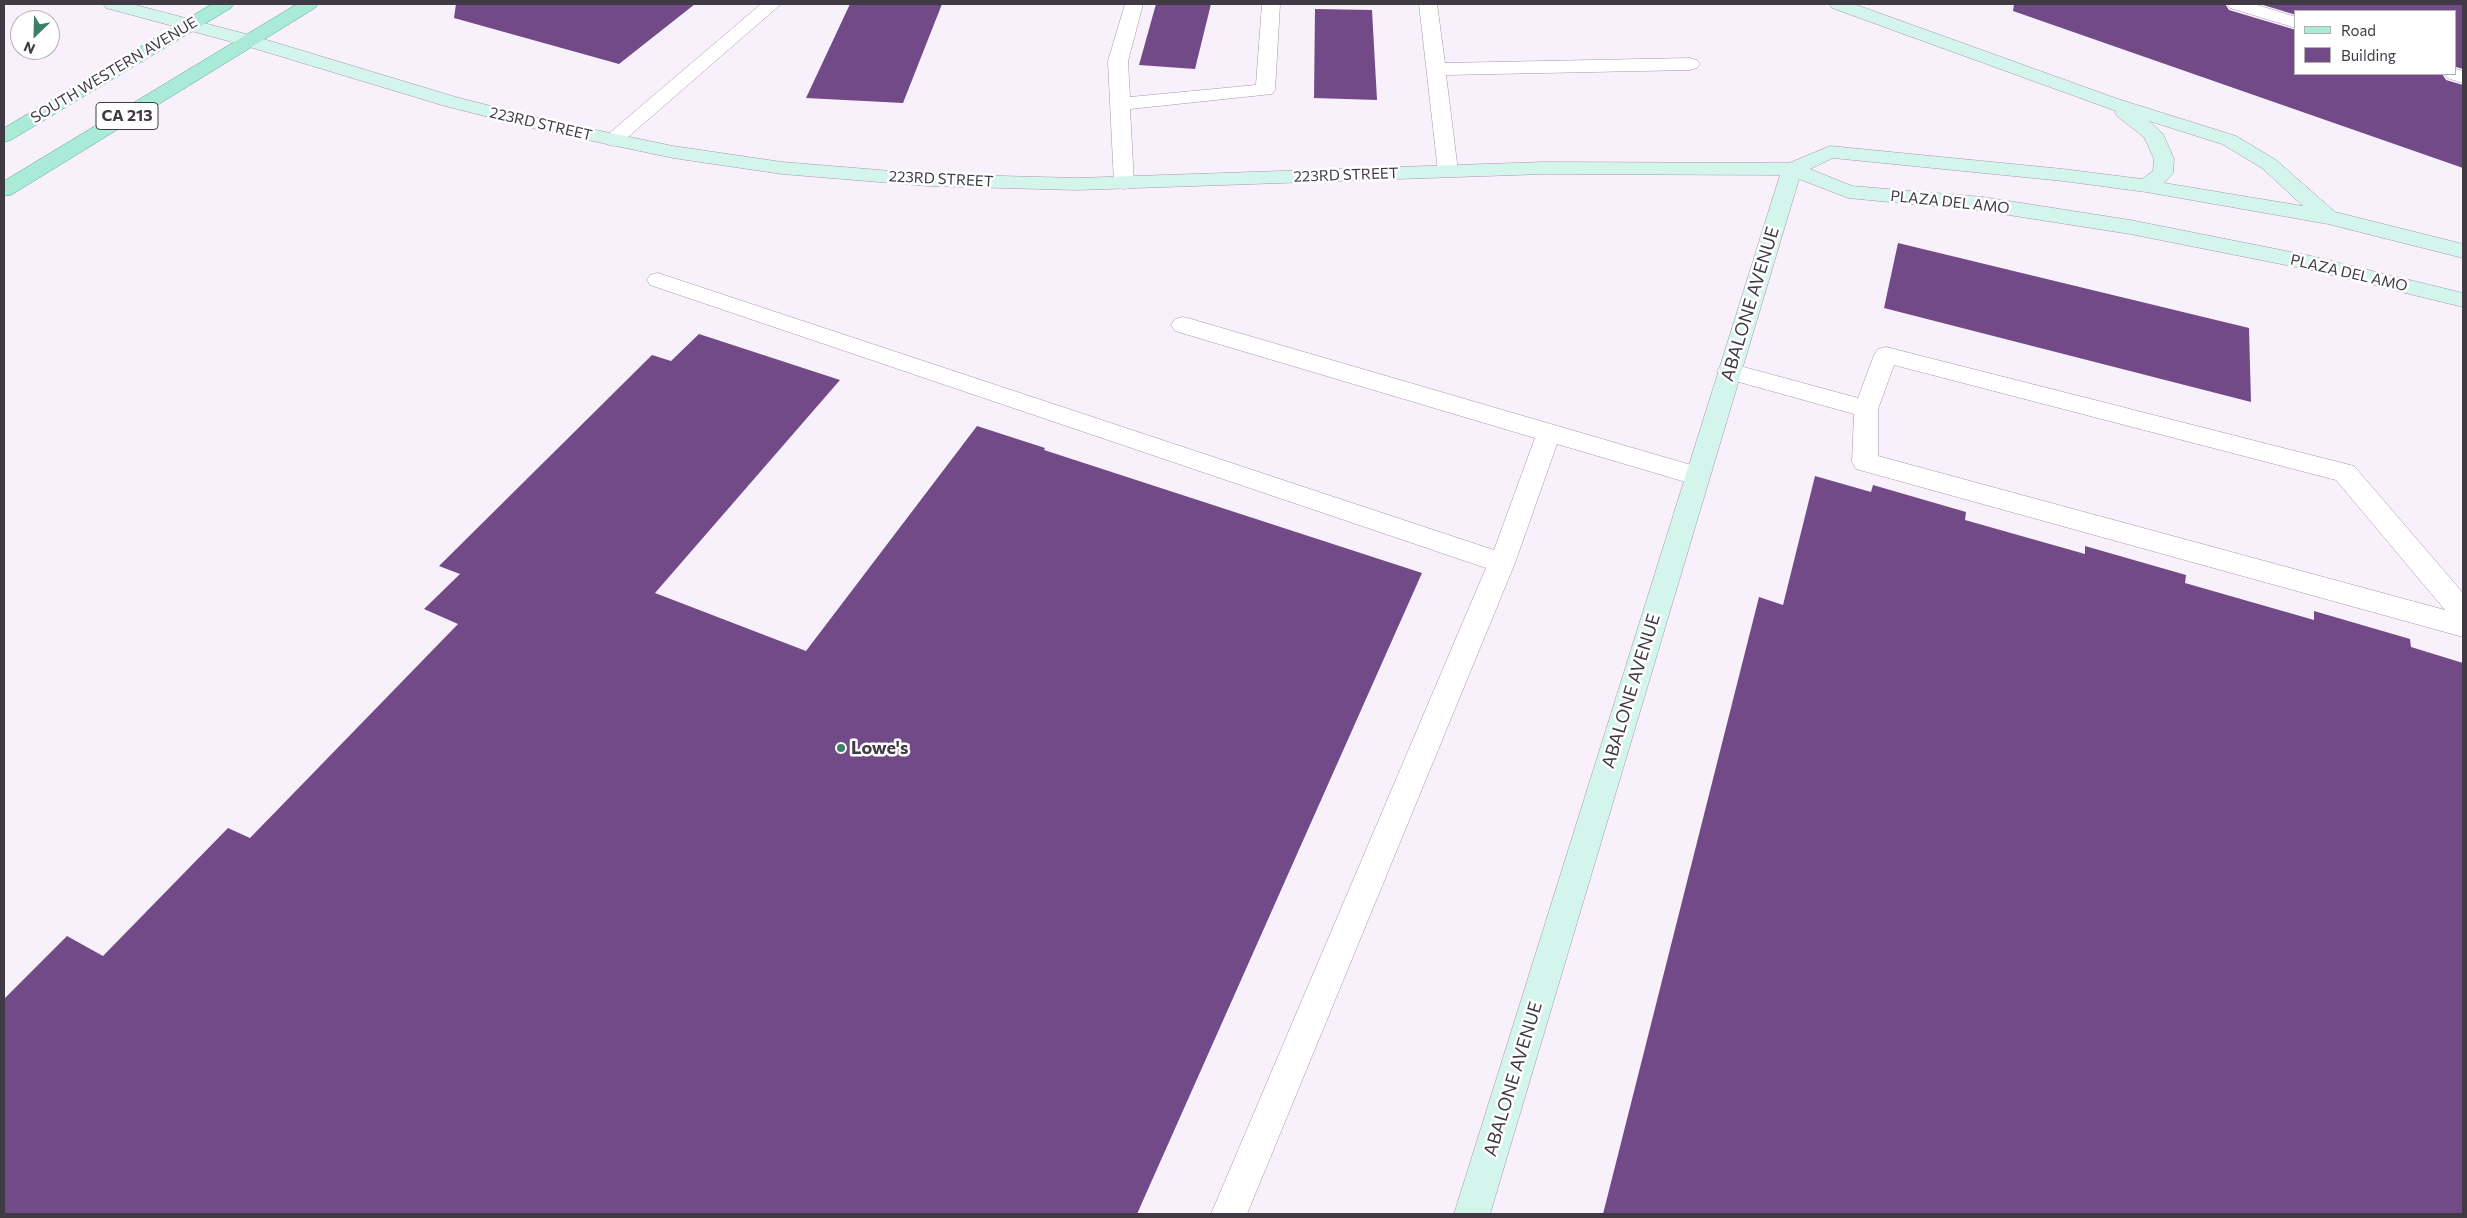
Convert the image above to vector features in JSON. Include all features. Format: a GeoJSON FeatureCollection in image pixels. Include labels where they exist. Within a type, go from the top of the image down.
{"type":"FeatureCollection","features":[{"type":"Feature","properties":{"kind":"main road","name":"223RD STREET"},"geometry":{"type":"LineString","coordinates":[[112,4],[190,24],[452,102],[543,125],[673,152],[782,168],[928,180],[1077,184],[1544,168],[1792,169]]}},
{"type":"Feature","properties":{"kind":"main road","name":"SOUTH WESTERN AVENUE"},"geometry":{"type":"LineString","coordinates":[[4,136],[224,4]]}},
{"type":"Feature","properties":{"kind":"main road","name":"CA 213"},"geometry":{"type":"LineString","coordinates":[[4,190],[250,42],[309,4]]}},
{"type":"Feature","properties":{"kind":"main road"},"geometry":{"type":"LineString","coordinates":[[1838,4],[2111,103],[2229,140],[2269,164],[2328,217]]}},
{"type":"Feature","properties":{"kind":"main road"},"geometry":{"type":"LineString","coordinates":[[2111,103],[2153,134],[2164,159],[2163,174],[2146,186]]}},
{"type":"Feature","properties":{"kind":"main road"},"geometry":{"type":"LineString","coordinates":[[1792,169],[1830,152],[2063,175],[2146,186],[2328,217],[2463,251]]}},
{"type":"Feature","properties":{"kind":"main road","name":"PLAZA DEL AMO"},"geometry":{"type":"LineString","coordinates":[[1792,169],[1848,192],[1983,204],[2130,227],[2311,263],[2463,300]]}},
{"type":"Feature","properties":{"kind":"main road","name":"ABALONE AVENUE"},"geometry":{"type":"LineString","coordinates":[[1472,1214],[1696,476],[1792,169]]}},
{"type":"Feature","properties":{"kind":"lane"},"geometry":{"type":"LineString","coordinates":[[613,140],[772,4]]}},
{"type":"Feature","properties":{"kind":"lane"},"geometry":{"type":"LineString","coordinates":[[1124,183],[1118,61],[1134,4]]}},
{"type":"Feature","properties":{"kind":"lane"},"geometry":{"type":"LineString","coordinates":[[1120,104],[1265,90],[1271,4]]}},
{"type":"Feature","properties":{"kind":"lane"},"geometry":{"type":"LineString","coordinates":[[1428,4],[1448,171]]}},
{"type":"Feature","properties":{"kind":"lane"},"geometry":{"type":"LineString","coordinates":[[2236,4],[2294,22]]}},
{"type":"Feature","properties":{"kind":"lane"},"geometry":{"type":"LineString","coordinates":[[1436,68],[1690,64]]}},
{"type":"Feature","properties":{"kind":"lane"},"geometry":{"type":"LineString","coordinates":[[658,280],[1502,563]]}},
{"type":"Feature","properties":{"kind":"lane"},"geometry":{"type":"LineString","coordinates":[[1183,325],[1696,476]]}},
{"type":"Feature","properties":{"kind":"lane"},"geometry":{"type":"LineString","coordinates":[[2463,612],[2345,473],[1886,355],[1866,409],[1865,462],[2463,626]]}},
{"type":"Feature","properties":{"kind":"lane"},"geometry":{"type":"LineString","coordinates":[[1729,370],[1866,409]]}},
{"type":"Feature","properties":{"kind":"lane"},"geometry":{"type":"LineString","coordinates":[[1229,1214],[1502,563],[1549,433]]}},
{"type":"Feature","properties":{"kind":"building"},"geometry":{"type":"Polygon","coordinates":[[[456,4],[695,4],[619,64],[454,18],[456,4]]]}},
{"type":"Feature","properties":{"kind":"building"},"geometry":{"type":"Polygon","coordinates":[[[850,4],[942,4],[903,103],[806,98],[850,4]]]}},
{"type":"Feature","properties":{"kind":"building"},"geometry":{"type":"Polygon","coordinates":[[[1156,4],[1211,4],[1195,69],[1139,65],[1156,4]]]}},
{"type":"Feature","properties":{"kind":"building"},"geometry":{"type":"Polygon","coordinates":[[[2014,4],[2225,4],[2229,10],[2294,29],[2294,75],[2443,75],[2446,80],[2463,85],[2463,168],[2013,11],[2014,4]]]}},
{"type":"Feature","properties":{"kind":"building"},"geometry":{"type":"Polygon","coordinates":[[[2260,4],[2463,4],[2463,69],[2457,67],[2457,10],[2294,10],[2294,14],[2260,4]]]}},
{"type":"Feature","properties":{"kind":"building"},"geometry":{"type":"Polygon","coordinates":[[[1315,9],[1372,10],[1377,100],[1314,98],[1315,9]]]}},
{"type":"Feature","properties":{"kind":"building"},"geometry":{"type":"Polygon","coordinates":[[[1898,243],[2249,328],[2251,402],[1884,308],[1898,243]]]}},
{"type":"Feature","properties":{"kind":"building","name":"Lowe's"},"geometry":{"type":"Polygon","coordinates":[[[699,334],[840,380],[655,593],[806,651],[977,426],[1045,448],[1044,450],[1422,573],[1137,1214],[4,1214],[4,999],[67,936],[103,956],[228,828],[250,838],[458,624],[424,609],[460,574],[439,566],[652,355],[671,361],[699,334]]]}},
{"type":"Feature","properties":{"kind":"building"},"geometry":{"type":"Polygon","coordinates":[[[1815,476],[1871,492],[1873,485],[1966,512],[1965,520],[2085,554],[2085,546],[2186,575],[2185,583],[2314,620],[2314,611],[2410,639],[2411,647],[2463,663],[2463,1214],[1603,1214],[1759,597],[1783,605],[1815,476]]]}},
{"type":"Feature","properties":{"kind":"place","name":"Lowe's"},"geometry":{"type":"Point","coordinates":[841,748]}}]}
